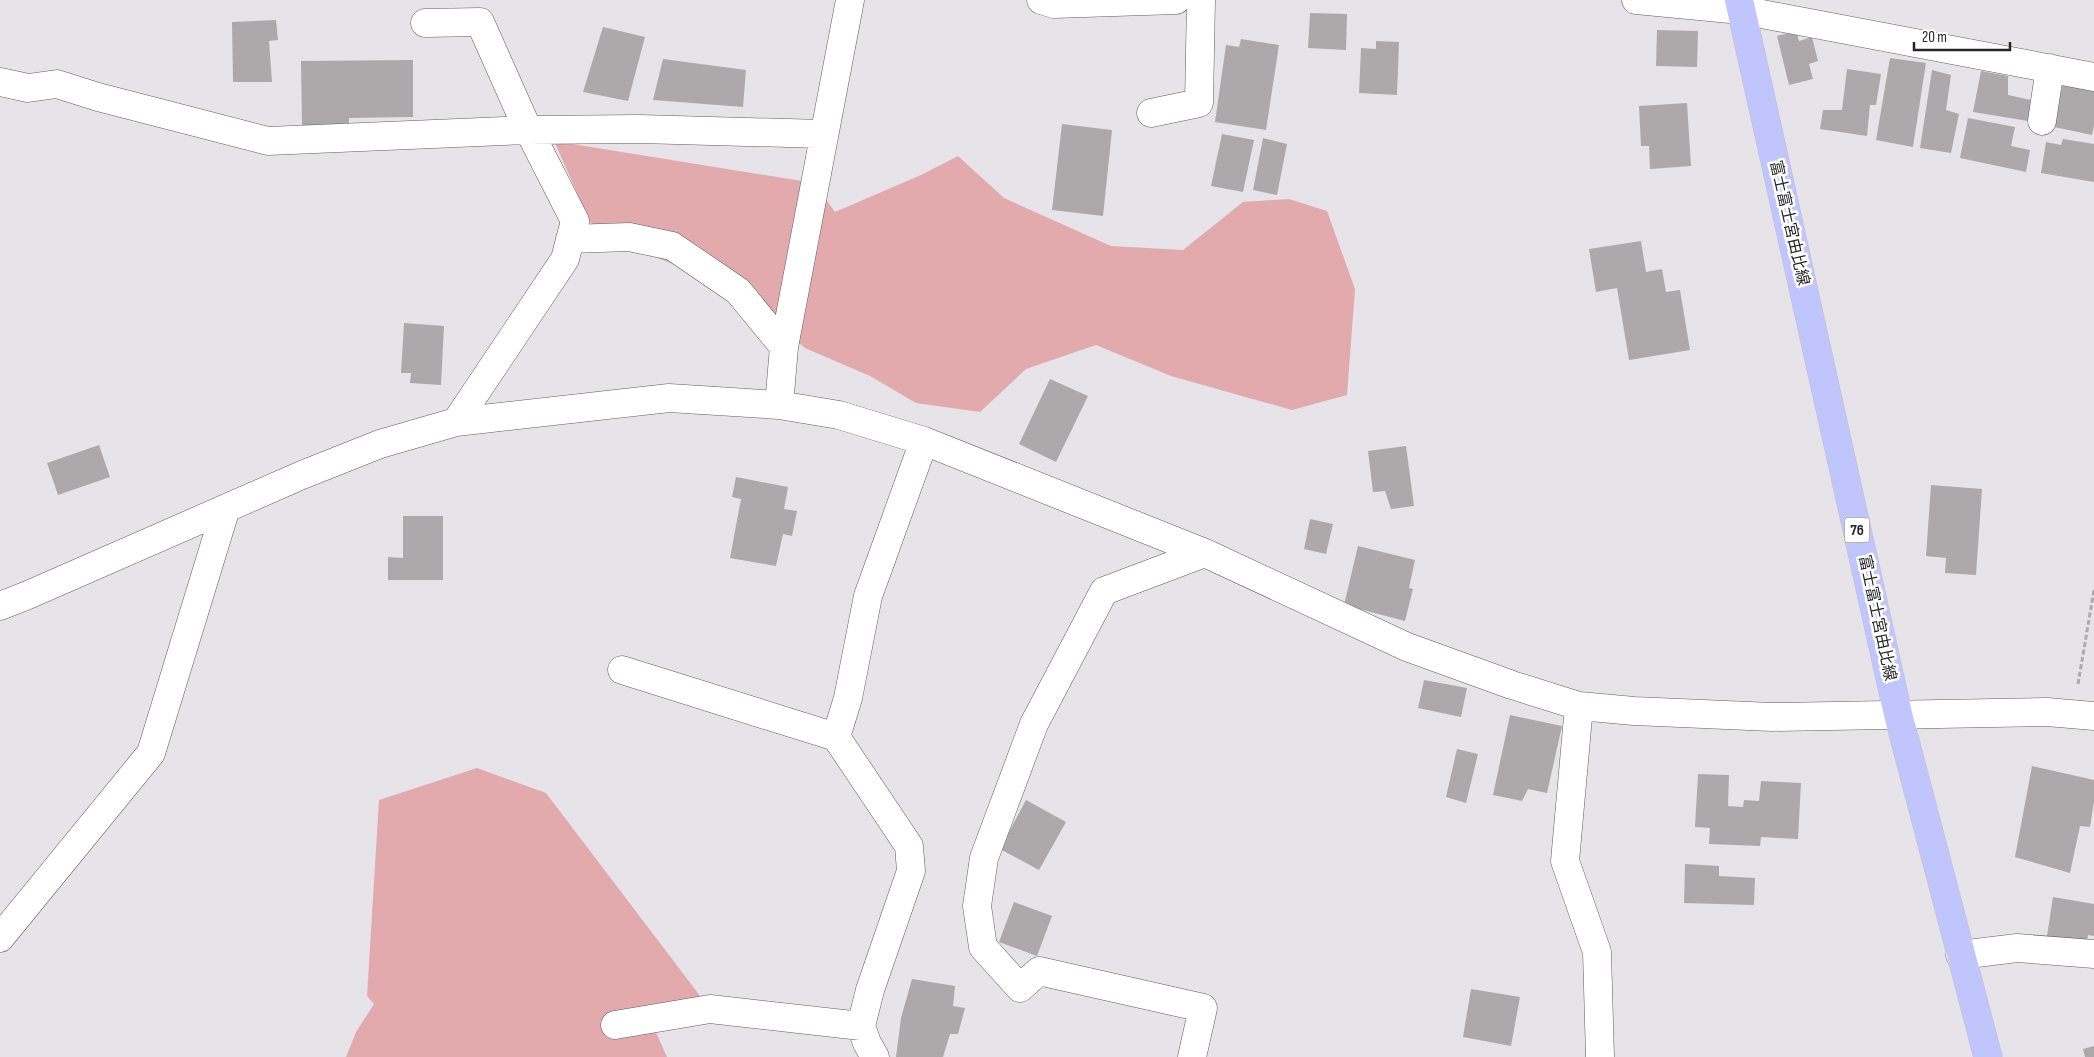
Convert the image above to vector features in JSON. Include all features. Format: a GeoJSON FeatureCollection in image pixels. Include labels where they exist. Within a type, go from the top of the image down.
{"type":"FeatureCollection","features":[{"type":"Feature","properties":{"kind":"main road","name":"富士富士宮由比線"},"geometry":{"type":"LineString","coordinates":[[1740,5],[1898,714],[1988,1057]]}},
{"type":"Feature","properties":{"kind":"street"},"geometry":{"type":"LineString","coordinates":[[779,405],[784,347],[850,0]]}},
{"type":"Feature","properties":{"kind":"street"},"geometry":{"type":"LineString","coordinates":[[1040,0],[1054,4],[1176,0]]}},
{"type":"Feature","properties":{"kind":"street"},"geometry":{"type":"LineString","coordinates":[[1151,113],[1199,103],[1201,0]]}},
{"type":"Feature","properties":{"kind":"street"},"geometry":{"type":"LineString","coordinates":[[1636,0],[1740,5],[2094,77]]}},
{"type":"Feature","properties":{"kind":"street"},"geometry":{"type":"LineString","coordinates":[[424,23],[480,22],[528,130],[575,221],[565,259],[456,422]]}},
{"type":"Feature","properties":{"kind":"street"},"geometry":{"type":"LineString","coordinates":[[2042,121],[2050,68]]}},
{"type":"Feature","properties":{"kind":"street"},"geometry":{"type":"LineString","coordinates":[[0,82],[28,88],[57,84],[98,98],[268,141],[528,130],[640,129],[823,134]]}},
{"type":"Feature","properties":{"kind":"street"},"geometry":{"type":"LineString","coordinates":[[570,239],[629,237],[672,246],[738,292],[784,347]]}},
{"type":"Feature","properties":{"kind":"street"},"geometry":{"type":"LineString","coordinates":[[0,606],[226,508],[380,444],[456,422],[669,398],[779,405],[839,415],[924,441],[1205,554],[1407,646],[1512,685],[1580,706],[1634,711],[1772,716],[2047,712],[2083,715]]}},
{"type":"Feature","properties":{"kind":"street"},"geometry":{"type":"LineString","coordinates":[[836,737],[848,698],[868,596],[924,441]]}},
{"type":"Feature","properties":{"kind":"street"},"geometry":{"type":"LineString","coordinates":[[0,938],[151,753],[226,508]]}},
{"type":"Feature","properties":{"kind":"street"},"geometry":{"type":"LineString","coordinates":[[1192,1057],[1203,1008],[1038,971],[1020,988],[983,947],[977,906],[984,858],[1034,724],[1104,591],[1205,554]]}},
{"type":"Feature","properties":{"kind":"street"},"geometry":{"type":"LineString","coordinates":[[622,670],[836,737],[909,846],[911,871],[870,990],[862,1026],[867,1043],[875,1057]]}},
{"type":"Feature","properties":{"kind":"street"},"geometry":{"type":"LineString","coordinates":[[1580,706],[1565,861],[1597,952],[1600,1057]]}},
{"type":"Feature","properties":{"kind":"street"},"geometry":{"type":"LineString","coordinates":[[1960,955],[2017,948],[2094,954]]}},
{"type":"Feature","properties":{"kind":"street"},"geometry":{"type":"LineString","coordinates":[[616,1025],[710,1009],[862,1026]]}},
{"type":"Feature","properties":{"kind":"path"},"geometry":{"type":"LineString","coordinates":[[2083,715],[2094,590]]}},
{"type":"Feature","properties":{"kind":"shaded area"},"geometry":{"type":"Polygon","coordinates":[[[554,141],[814,183],[835,212],[921,175],[958,156],[1004,198],[1111,246],[1183,250],[1243,202],[1289,199],[1327,211],[1355,289],[1347,395],[1292,410],[1171,376],[1096,345],[1026,369],[980,412],[916,403],[870,376],[805,348],[727,285],[606,238],[590,222],[554,141]]]}},
{"type":"Feature","properties":{"kind":"shaded area"},"geometry":{"type":"Polygon","coordinates":[[[477,768],[546,793],[710,1009],[649,1017],[667,1057],[346,1057],[356,1032],[374,1004],[367,996],[379,800],[477,768]]]}},
{"type":"Feature","properties":{"kind":"building"},"geometry":{"type":"Polygon","coordinates":[[[1310,13],[1347,14],[1346,50],[1308,48],[1310,13]]]}},
{"type":"Feature","properties":{"kind":"building"},"geometry":{"type":"Polygon","coordinates":[[[276,20],[278,40],[269,41],[272,82],[233,82],[232,22],[276,20]]]}},
{"type":"Feature","properties":{"kind":"building"},"geometry":{"type":"Polygon","coordinates":[[[603,27],[645,37],[628,101],[583,92],[603,27]]]}},
{"type":"Feature","properties":{"kind":"building"},"geometry":{"type":"Polygon","coordinates":[[[1657,30],[1698,31],[1697,67],[1656,66],[1657,30]]]}},
{"type":"Feature","properties":{"kind":"building"},"geometry":{"type":"Polygon","coordinates":[[[1796,31],[1799,41],[1812,37],[1818,61],[1809,64],[1813,79],[1789,85],[1777,36],[1796,31]]]}},
{"type":"Feature","properties":{"kind":"building"},"geometry":{"type":"Polygon","coordinates":[[[1241,39],[1279,45],[1266,130],[1215,122],[1226,45],[1239,47],[1241,39]]]}},
{"type":"Feature","properties":{"kind":"building"},"geometry":{"type":"Polygon","coordinates":[[[1376,41],[1399,42],[1397,95],[1359,93],[1361,48],[1376,49],[1376,41]]]}},
{"type":"Feature","properties":{"kind":"building"},"geometry":{"type":"Polygon","coordinates":[[[1890,58],[1926,63],[1913,147],[1876,140],[1890,58]]]}},
{"type":"Feature","properties":{"kind":"building"},"geometry":{"type":"Polygon","coordinates":[[[663,59],[746,70],[743,107],[653,100],[663,59]]]}},
{"type":"Feature","properties":{"kind":"building"},"geometry":{"type":"Polygon","coordinates":[[[413,60],[413,117],[349,118],[349,130],[302,129],[301,61],[413,60]]]}},
{"type":"Feature","properties":{"kind":"building"},"geometry":{"type":"Polygon","coordinates":[[[1847,69],[1881,74],[1876,105],[1870,105],[1867,136],[1820,129],[1823,110],[1842,110],[1847,69]]]}},
{"type":"Feature","properties":{"kind":"building"},"geometry":{"type":"Polygon","coordinates":[[[1932,70],[1951,75],[1946,110],[1959,114],[1951,153],[1920,148],[1932,70]]]}},
{"type":"Feature","properties":{"kind":"building"},"geometry":{"type":"Polygon","coordinates":[[[1981,71],[2008,76],[2008,95],[2031,100],[2028,121],[1973,112],[1981,71]]]}},
{"type":"Feature","properties":{"kind":"building"},"geometry":{"type":"Polygon","coordinates":[[[2063,83],[2094,90],[2094,125],[2092,135],[2054,127],[2063,83]]]}},
{"type":"Feature","properties":{"kind":"building"},"geometry":{"type":"Polygon","coordinates":[[[1687,103],[1691,166],[1650,169],[1649,146],[1641,146],[1639,106],[1687,103]]]}},
{"type":"Feature","properties":{"kind":"building"},"geometry":{"type":"Polygon","coordinates":[[[1968,118],[2015,127],[2011,146],[2030,150],[2026,172],[1960,158],[1968,118]]]}},
{"type":"Feature","properties":{"kind":"building"},"geometry":{"type":"Polygon","coordinates":[[[1062,124],[1112,130],[1103,216],[1052,210],[1062,124]]]}},
{"type":"Feature","properties":{"kind":"building"},"geometry":{"type":"Polygon","coordinates":[[[1222,134],[1254,140],[1243,192],[1211,186],[1222,134]]]}},
{"type":"Feature","properties":{"kind":"building"},"geometry":{"type":"Polygon","coordinates":[[[1263,138],[1287,144],[1277,195],[1253,190],[1263,138]]]}},
{"type":"Feature","properties":{"kind":"building"},"geometry":{"type":"Polygon","coordinates":[[[2063,139],[2094,144],[2094,182],[2041,173],[2046,142],[2061,145],[2063,139]]]}},
{"type":"Feature","properties":{"kind":"building"},"geometry":{"type":"Polygon","coordinates":[[[1641,241],[1646,272],[1662,269],[1666,292],[1680,290],[1690,350],[1629,360],[1617,288],[1596,292],[1589,249],[1641,241]]]}},
{"type":"Feature","properties":{"kind":"building"},"geometry":{"type":"Polygon","coordinates":[[[404,323],[444,326],[441,385],[410,383],[411,373],[401,373],[404,323]]]}},
{"type":"Feature","properties":{"kind":"building"},"geometry":{"type":"Polygon","coordinates":[[[1050,379],[1088,396],[1056,462],[1019,444],[1050,379]]]}},
{"type":"Feature","properties":{"kind":"building"},"geometry":{"type":"Polygon","coordinates":[[[99,445],[110,477],[58,495],[47,463],[99,445]]]}},
{"type":"Feature","properties":{"kind":"building"},"geometry":{"type":"Polygon","coordinates":[[[1406,446],[1414,506],[1391,509],[1385,491],[1373,492],[1368,451],[1406,446]]]}},
{"type":"Feature","properties":{"kind":"building"},"geometry":{"type":"Polygon","coordinates":[[[736,477],[788,487],[784,509],[797,511],[792,536],[783,534],[776,566],[730,558],[741,499],[732,497],[736,477]]]}},
{"type":"Feature","properties":{"kind":"building"},"geometry":{"type":"Polygon","coordinates":[[[1931,485],[1982,489],[1976,575],[1945,573],[1946,558],[1926,556],[1931,485]]]}},
{"type":"Feature","properties":{"kind":"building"},"geometry":{"type":"Polygon","coordinates":[[[403,516],[443,516],[443,580],[388,580],[388,557],[403,558],[403,516]]]}},
{"type":"Feature","properties":{"kind":"building"},"geometry":{"type":"Polygon","coordinates":[[[1310,519],[1333,524],[1326,554],[1304,549],[1310,519]]]}},
{"type":"Feature","properties":{"kind":"building"},"geometry":{"type":"Polygon","coordinates":[[[1358,546],[1415,560],[1409,588],[1413,589],[1405,621],[1344,605],[1358,546]]]}},
{"type":"Feature","properties":{"kind":"building"},"geometry":{"type":"Polygon","coordinates":[[[1424,680],[1467,688],[1461,717],[1418,708],[1424,680]]]}},
{"type":"Feature","properties":{"kind":"building"},"geometry":{"type":"Polygon","coordinates":[[[1510,715],[1562,726],[1547,793],[1528,789],[1522,801],[1493,795],[1510,715]]]}},
{"type":"Feature","properties":{"kind":"building"},"geometry":{"type":"Polygon","coordinates":[[[1457,749],[1478,754],[1466,803],[1446,797],[1457,749]]]}},
{"type":"Feature","properties":{"kind":"building"},"geometry":{"type":"Polygon","coordinates":[[[2032,766],[2094,780],[2094,801],[2090,827],[2080,826],[2070,873],[2015,857],[2032,766]]]}},
{"type":"Feature","properties":{"kind":"building"},"geometry":{"type":"Polygon","coordinates":[[[1698,774],[1729,775],[1728,806],[1743,807],[1744,800],[1759,801],[1761,781],[1801,783],[1798,839],[1761,837],[1760,846],[1709,844],[1710,828],[1695,827],[1698,774]]]}},
{"type":"Feature","properties":{"kind":"building"},"geometry":{"type":"Polygon","coordinates":[[[1026,800],[1066,822],[1039,870],[1000,849],[1026,800]]]}},
{"type":"Feature","properties":{"kind":"building"},"geometry":{"type":"Polygon","coordinates":[[[1685,864],[1719,866],[1719,876],[1755,878],[1754,905],[1684,903],[1685,864]]]}},
{"type":"Feature","properties":{"kind":"building"},"geometry":{"type":"Polygon","coordinates":[[[2053,897],[2094,904],[2094,936],[2088,935],[2087,942],[2047,936],[2053,897]]]}},
{"type":"Feature","properties":{"kind":"building"},"geometry":{"type":"Polygon","coordinates":[[[1014,902],[1052,916],[1037,956],[999,942],[1014,902]]]}},
{"type":"Feature","properties":{"kind":"building"},"geometry":{"type":"Polygon","coordinates":[[[912,979],[955,986],[953,1006],[965,1008],[958,1034],[950,1034],[943,1057],[896,1057],[901,1018],[912,979]]]}},
{"type":"Feature","properties":{"kind":"building"},"geometry":{"type":"Polygon","coordinates":[[[1471,989],[1520,997],[1511,1046],[1463,1037],[1471,989]]]}},
{"type":"Feature","properties":{"kind":"building"},"geometry":{"type":"Polygon","coordinates":[[[2094,1046],[2094,1057],[2085,1057],[2083,1049],[2094,1046]]]}}]}
